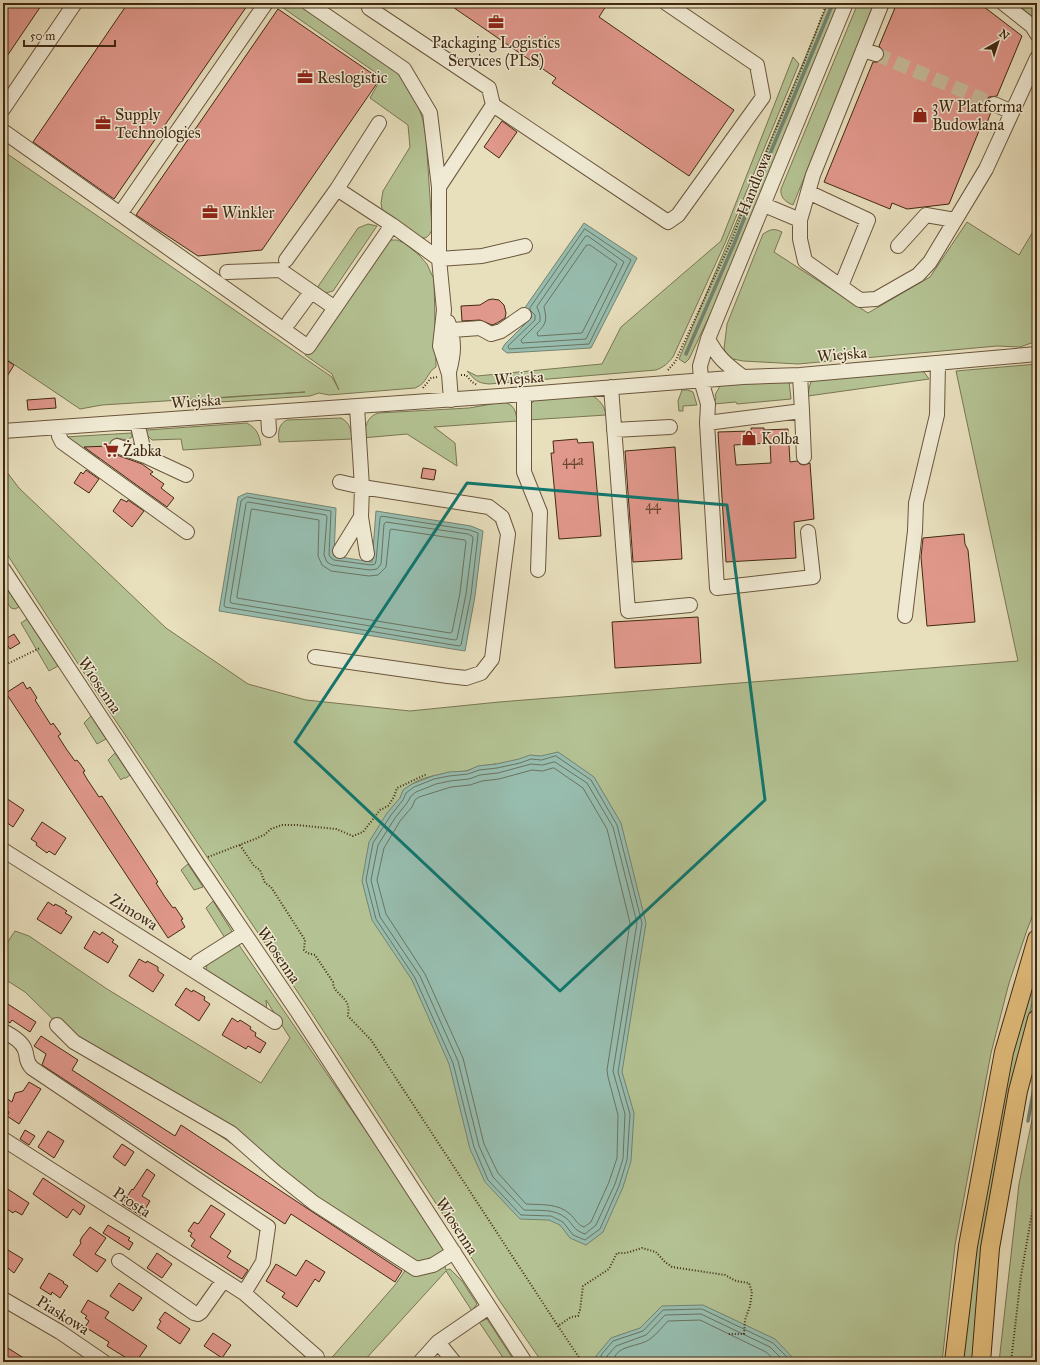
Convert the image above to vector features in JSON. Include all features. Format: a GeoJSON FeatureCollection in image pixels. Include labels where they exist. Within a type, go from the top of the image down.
{"type":"FeatureCollection","features":[{"type":"Feature","properties":{"kind":"main road"},"geometry":{"type":"LineString","coordinates":[[954,1362],[968,1246],[1004,1052],[1037,939]]}},
{"type":"Feature","properties":{"kind":"main road"},"geometry":{"type":"LineString","coordinates":[[980,1362],[990,1248],[1018,1091],[1037,1019]]}},
{"type":"Feature","properties":{"kind":"street"},"geometry":{"type":"LineString","coordinates":[[3,109],[75,3]]}},
{"type":"Feature","properties":{"kind":"street"},"geometry":{"type":"LineString","coordinates":[[120,214],[266,3]]}},
{"type":"Feature","properties":{"kind":"street"},"geometry":{"type":"LineString","coordinates":[[369,8],[489,88],[493,105],[668,222],[678,215],[762,97],[757,65],[666,3]]}},
{"type":"Feature","properties":{"kind":"street","name":"Handlowa"},"geometry":{"type":"LineString","coordinates":[[808,532],[813,576],[717,588],[706,423],[708,404],[701,380],[700,366],[708,339],[764,206],[846,3]]}},
{"type":"Feature","properties":{"kind":"street"},"geometry":{"type":"LineString","coordinates":[[882,3],[870,52],[813,174],[800,220],[800,239],[805,261],[860,300],[876,299],[918,275],[930,262],[986,169],[1037,58]]}},
{"type":"Feature","properties":{"kind":"street"},"geometry":{"type":"LineString","coordinates":[[1003,3],[1032,26],[1037,34]]}},
{"type":"Feature","properties":{"kind":"street"},"geometry":{"type":"LineString","coordinates":[[312,4],[404,69],[430,114],[439,187],[439,259],[444,310],[440,346],[449,374],[451,400]]}},
{"type":"Feature","properties":{"kind":"street"},"geometry":{"type":"LineString","coordinates":[[994,104],[1012,112]]}},
{"type":"Feature","properties":{"kind":"street"},"geometry":{"type":"LineString","coordinates":[[439,187],[493,105]]}},
{"type":"Feature","properties":{"kind":"street"},"geometry":{"type":"LineString","coordinates":[[286,260],[337,189],[379,123]]}},
{"type":"Feature","properties":{"kind":"street"},"geometry":{"type":"LineString","coordinates":[[3,131],[308,347],[392,225]]}},
{"type":"Feature","properties":{"kind":"street"},"geometry":{"type":"LineString","coordinates":[[337,189],[392,225],[439,259],[482,256],[524,246]]}},
{"type":"Feature","properties":{"kind":"street"},"geometry":{"type":"LineString","coordinates":[[808,192],[868,220],[841,286]]}},
{"type":"Feature","properties":{"kind":"street"},"geometry":{"type":"LineString","coordinates":[[764,206],[800,220]]}},
{"type":"Feature","properties":{"kind":"street"},"geometry":{"type":"LineString","coordinates":[[898,246],[926,215],[955,220]]}},
{"type":"Feature","properties":{"kind":"street"},"geometry":{"type":"LineString","coordinates":[[226,272],[280,270],[335,308]]}},
{"type":"Feature","properties":{"kind":"street"},"geometry":{"type":"LineString","coordinates":[[289,322],[311,292]]}},
{"type":"Feature","properties":{"kind":"street"},"geometry":{"type":"LineString","coordinates":[[444,310],[452,330],[454,352],[449,374]]}},
{"type":"Feature","properties":{"kind":"street"},"geometry":{"type":"LineString","coordinates":[[452,330],[480,328],[491,334],[501,331],[524,315]]}},
{"type":"Feature","properties":{"kind":"street"},"geometry":{"type":"LineString","coordinates":[[708,339],[715,352],[724,363],[743,377]]}},
{"type":"Feature","properties":{"kind":"street","name":"Wiejska"},"geometry":{"type":"LineString","coordinates":[[3,431],[524,395],[743,377],[800,375],[1037,354]]}},
{"type":"Feature","properties":{"kind":"street"},"geometry":{"type":"LineString","coordinates":[[905,616],[915,531],[916,503],[937,415],[938,363]]}},
{"type":"Feature","properties":{"kind":"street"},"geometry":{"type":"LineString","coordinates":[[800,375],[804,457]]}},
{"type":"Feature","properties":{"kind":"street"},"geometry":{"type":"LineString","coordinates":[[611,387],[628,611],[690,605]]}},
{"type":"Feature","properties":{"kind":"street"},"geometry":{"type":"LineString","coordinates":[[524,395],[524,472],[540,512],[538,570]]}},
{"type":"Feature","properties":{"kind":"street"},"geometry":{"type":"LineString","coordinates":[[357,407],[362,487],[361,517],[367,554]]}},
{"type":"Feature","properties":{"kind":"street"},"geometry":{"type":"LineString","coordinates":[[706,423],[802,411]]}},
{"type":"Feature","properties":{"kind":"street"},"geometry":{"type":"LineString","coordinates":[[268,413],[269,430]]}},
{"type":"Feature","properties":{"kind":"street"},"geometry":{"type":"LineString","coordinates":[[137,422],[145,456]]}},
{"type":"Feature","properties":{"kind":"street"},"geometry":{"type":"LineString","coordinates":[[59,427],[59,436],[62,442],[187,532]]}},
{"type":"Feature","properties":{"kind":"street"},"geometry":{"type":"LineString","coordinates":[[614,430],[670,427]]}},
{"type":"Feature","properties":{"kind":"street"},"geometry":{"type":"LineString","coordinates":[[117,446],[145,456],[186,475]]}},
{"type":"Feature","properties":{"kind":"street"},"geometry":{"type":"LineString","coordinates":[[315,657],[466,678],[481,673],[492,659],[508,534],[502,517],[489,507],[362,487],[340,482]]}},
{"type":"Feature","properties":{"kind":"street"},"geometry":{"type":"LineString","coordinates":[[340,551],[361,517]]}},
{"type":"Feature","properties":{"kind":"street","name":"Wiosenna"},"geometry":{"type":"LineString","coordinates":[[3,569],[197,863],[297,1011],[525,1362]]}},
{"type":"Feature","properties":{"kind":"street","name":"Zimowa"},"geometry":{"type":"LineString","coordinates":[[3,850],[194,969],[275,1022]]}},
{"type":"Feature","properties":{"kind":"street"},"geometry":{"type":"LineString","coordinates":[[194,969],[198,962],[244,933]]}},
{"type":"Feature","properties":{"kind":"street"},"geometry":{"type":"LineString","coordinates":[[57,1025],[74,1042],[231,1133],[275,1172],[314,1203],[416,1269],[433,1265],[454,1252]]}},
{"type":"Feature","properties":{"kind":"street"},"geometry":{"type":"LineString","coordinates":[[3,1031],[24,1047],[26,1059],[32,1068],[268,1227],[263,1262],[244,1293]]}},
{"type":"Feature","properties":{"kind":"street","name":"Prosta"},"geometry":{"type":"LineString","coordinates":[[3,1139],[244,1293],[317,1357]]}},
{"type":"Feature","properties":{"kind":"street"},"geometry":{"type":"LineString","coordinates":[[119,1261],[194,1313],[198,1314],[202,1312],[223,1281]]}},
{"type":"Feature","properties":{"kind":"street","name":"Piaskowa"},"geometry":{"type":"LineString","coordinates":[[3,1299],[60,1332],[104,1362]]}},
{"type":"Feature","properties":{"kind":"street"},"geometry":{"type":"LineString","coordinates":[[420,1362],[438,1342],[489,1307]]}},
{"type":"Feature","properties":{"kind":"street"},"geometry":{"type":"LineString","coordinates":[[438,1342],[454,1362]]}},
{"type":"Feature","properties":{"kind":"path"},"geometry":{"type":"LineString","coordinates":[[674,365],[731,242],[754,181],[827,3]]}},
{"type":"Feature","properties":{"kind":"path"},"geometry":{"type":"LineString","coordinates":[[3,666],[35,651],[50,641]]}},
{"type":"Feature","properties":{"kind":"path"},"geometry":{"type":"LineString","coordinates":[[197,863],[211,855],[264,835],[271,829],[282,825],[336,829],[353,836],[363,832],[380,810],[388,806],[394,797],[397,788],[427,774]]}},
{"type":"Feature","properties":{"kind":"path"},"geometry":{"type":"LineString","coordinates":[[240,845],[254,866],[260,870],[265,883],[270,887],[305,940],[304,950],[307,954],[314,956],[332,982],[333,987],[346,1001],[348,1006],[348,1016],[371,1040],[582,1362]]}},
{"type":"Feature","properties":{"kind":"path"},"geometry":{"type":"LineString","coordinates":[[1011,1362],[1022,1276],[1037,1184]]}},
{"type":"Feature","properties":{"kind":"path"},"geometry":{"type":"LineString","coordinates":[[558,1326],[571,1317],[578,1316],[583,1286],[609,1269],[617,1253],[642,1248],[656,1252],[672,1267],[725,1275],[736,1281],[749,1283],[752,1292],[750,1306],[745,1320],[744,1334],[727,1334]]}},
{"type":"Feature","properties":{"kind":"highlighted area"},"geometry":{"type":"Polygon","coordinates":[[[467,483],[727,505],[765,800],[560,991],[295,742],[467,483]]]}},
{"type":"Feature","properties":{"kind":"shaded area"},"geometry":{"type":"Polygon","coordinates":[[[280,3],[302,3],[400,74],[415,97],[423,120],[426,137],[432,228],[430,234],[425,238],[420,237],[384,213],[382,209],[381,203],[383,191],[410,147],[408,125],[370,98],[382,77],[279,5],[280,3]]]}},
{"type":"Feature","properties":{"kind":"shaded area"},"geometry":{"type":"Polygon","coordinates":[[[828,3],[839,3],[724,285],[689,359],[685,363],[679,359],[828,3]]]}},
{"type":"Feature","properties":{"kind":"shaded area"},"geometry":{"type":"Polygon","coordinates":[[[858,3],[876,3],[793,205],[784,199],[781,194],[781,189],[858,3]]]}},
{"type":"Feature","properties":{"kind":"shaded area"},"geometry":{"type":"Polygon","coordinates":[[[1015,3],[1037,3],[1037,20],[1015,3]]]}},
{"type":"Feature","properties":{"kind":"shaded area"},"geometry":{"type":"Polygon","coordinates":[[[793,57],[799,64],[726,241],[673,357],[669,362],[656,370],[489,384],[479,382],[472,377],[467,371],[477,376],[602,364],[621,327],[721,241],[793,57]]]}},
{"type":"Feature","properties":{"kind":"shaded area"},"geometry":{"type":"Polygon","coordinates":[[[3,151],[332,377],[339,390],[332,374],[305,355],[381,245],[391,240],[397,240],[404,243],[419,255],[427,264],[434,279],[436,367],[430,372],[425,381],[415,388],[329,395],[319,393],[310,396],[205,403],[204,399],[305,392],[102,405],[80,409],[3,357],[3,151]]]}},
{"type":"Feature","properties":{"kind":"shaded area"},"geometry":{"type":"Polygon","coordinates":[[[967,222],[1019,255],[1037,225],[1037,341],[1020,347],[997,346],[798,364],[743,361],[733,359],[724,349],[727,324],[763,234],[768,231],[777,230],[782,232],[774,252],[868,313],[930,277],[967,222]]]}},
{"type":"Feature","properties":{"kind":"shaded area"},"geometry":{"type":"Polygon","coordinates":[[[368,224],[377,226],[333,291],[326,293],[317,288],[358,228],[368,224]]]}},
{"type":"Feature","properties":{"kind":"shaded area"},"geometry":{"type":"Polygon","coordinates":[[[1037,364],[1037,904],[1009,983],[991,1053],[955,1245],[942,1362],[542,1362],[499,1300],[309,1009],[97,693],[3,548],[3,467],[19,488],[166,628],[248,684],[306,700],[410,711],[499,702],[1018,661],[956,371],[1037,364]],[[496,764],[479,766],[466,771],[438,775],[419,780],[411,784],[400,798],[496,764]]]}},
{"type":"Feature","properties":{"kind":"shaded area"},"geometry":{"type":"Polygon","coordinates":[[[919,371],[924,372],[929,379],[808,396],[813,379],[919,371]]]}},
{"type":"Feature","properties":{"kind":"shaded area"},"geometry":{"type":"Polygon","coordinates":[[[789,381],[791,399],[737,404],[736,402],[714,404],[716,397],[715,395],[720,386],[724,384],[789,381]]]}},
{"type":"Feature","properties":{"kind":"shaded area"},"geometry":{"type":"Polygon","coordinates":[[[682,390],[693,392],[697,405],[683,406],[683,411],[679,411],[678,401],[682,390]]]}},
{"type":"Feature","properties":{"kind":"shaded area"},"geometry":{"type":"Polygon","coordinates":[[[591,395],[601,403],[606,415],[528,420],[528,407],[535,400],[591,395]]]}},
{"type":"Feature","properties":{"kind":"shaded area"},"geometry":{"type":"Polygon","coordinates":[[[503,402],[510,404],[514,408],[517,421],[434,427],[455,443],[457,466],[407,434],[362,438],[362,430],[365,429],[371,417],[378,413],[469,408],[503,402]]]}},
{"type":"Feature","properties":{"kind":"shaded area"},"geometry":{"type":"Polygon","coordinates":[[[341,418],[350,427],[352,439],[279,442],[280,426],[287,420],[341,418]]]}},
{"type":"Feature","properties":{"kind":"shaded area"},"geometry":{"type":"Polygon","coordinates":[[[247,423],[257,432],[261,445],[183,450],[181,439],[152,440],[146,434],[147,430],[247,423]]]}},
{"type":"Feature","properties":{"kind":"shaded area"},"geometry":{"type":"Polygon","coordinates":[[[132,433],[132,437],[127,440],[116,438],[110,446],[93,447],[89,452],[99,459],[96,463],[64,437],[132,433]]]}},
{"type":"Feature","properties":{"kind":"shaded area"},"geometry":{"type":"Polygon","coordinates":[[[3,583],[19,607],[15,609],[11,608],[3,597],[3,583]]]}},
{"type":"Feature","properties":{"kind":"shaded area"},"geometry":{"type":"Polygon","coordinates":[[[27,619],[58,666],[49,671],[21,623],[27,619]]]}},
{"type":"Feature","properties":{"kind":"shaded area"},"geometry":{"type":"Polygon","coordinates":[[[91,716],[106,739],[97,744],[84,723],[91,716]]]}},
{"type":"Feature","properties":{"kind":"shaded area"},"geometry":{"type":"Polygon","coordinates":[[[115,753],[130,775],[121,780],[108,760],[115,753]]]}},
{"type":"Feature","properties":{"kind":"shaded area"},"geometry":{"type":"Polygon","coordinates":[[[188,864],[203,887],[194,890],[181,870],[188,864]]]}},
{"type":"Feature","properties":{"kind":"shaded area"},"geometry":{"type":"Polygon","coordinates":[[[213,901],[233,933],[225,938],[206,908],[213,901]]]}},
{"type":"Feature","properties":{"kind":"shaded area"},"geometry":{"type":"Polygon","coordinates":[[[15,931],[29,936],[107,989],[261,1083],[290,1038],[266,1000],[267,1011],[206,971],[207,963],[239,945],[450,1254],[444,1263],[446,1270],[450,1269],[462,1281],[477,1304],[472,1311],[446,1271],[363,1362],[328,1362],[395,1285],[407,1268],[225,1139],[77,1043],[25,992],[3,978],[3,949],[15,931]]]}},
{"type":"Feature","properties":{"kind":"shaded area"},"geometry":{"type":"Polygon","coordinates":[[[1037,962],[1037,985],[1014,1071],[976,1318],[972,1362],[963,1362],[974,1245],[1003,1084],[1037,962]]]}},
{"type":"Feature","properties":{"kind":"shaded area"},"geometry":{"type":"Polygon","coordinates":[[[1037,1095],[1037,1362],[999,1362],[1019,1184],[1037,1095]]]}},
{"type":"Feature","properties":{"kind":"shaded area"},"geometry":{"type":"Polygon","coordinates":[[[487,1319],[515,1362],[506,1362],[479,1322],[487,1319]]]}},
{"type":"Feature","properties":{"kind":"water"},"geometry":{"type":"Polygon","coordinates":[[[584,223],[637,258],[591,348],[507,353],[502,349],[505,344],[532,317],[524,309],[584,223]]]}},
{"type":"Feature","properties":{"kind":"water"},"geometry":{"type":"Polygon","coordinates":[[[247,493],[336,508],[334,556],[372,562],[376,511],[471,526],[483,531],[475,596],[465,651],[219,611],[238,497],[247,493]]]}},
{"type":"Feature","properties":{"kind":"water"},"geometry":{"type":"Polygon","coordinates":[[[558,752],[594,777],[621,823],[646,923],[622,1072],[634,1113],[631,1161],[623,1187],[603,1232],[586,1245],[570,1238],[560,1225],[549,1220],[520,1219],[485,1182],[470,1149],[449,1064],[412,980],[372,920],[362,881],[369,842],[387,813],[400,798],[403,790],[412,784],[449,772],[467,771],[478,766],[496,764],[530,755],[541,756],[558,752]]]}},
{"type":"Feature","properties":{"kind":"water"},"geometry":{"type":"Polygon","coordinates":[[[703,1305],[775,1339],[797,1362],[600,1362],[596,1356],[611,1338],[640,1328],[662,1306],[703,1305]]]}},
{"type":"Feature","properties":{"kind":"building"},"geometry":{"type":"Polygon","coordinates":[[[3,3],[43,3],[3,62],[3,3]]]}},
{"type":"Feature","properties":{"kind":"building"},"geometry":{"type":"Polygon","coordinates":[[[128,3],[249,3],[114,199],[33,142],[128,3]]]}},
{"type":"Feature","properties":{"kind":"building"},"geometry":{"type":"Polygon","coordinates":[[[447,3],[608,3],[599,17],[734,110],[689,176],[552,83],[556,78],[447,3]]]}},
{"type":"Feature","properties":{"kind":"building","name":"3W Platforma Budowlana"},"geometry":{"type":"Polygon","coordinates":[[[897,3],[979,3],[1022,36],[997,96],[989,97],[986,101],[987,109],[991,112],[985,128],[981,126],[949,204],[907,209],[892,203],[890,209],[824,182],[873,62],[878,62],[884,57],[884,52],[879,46],[897,3]]]}},
{"type":"Feature","properties":{"kind":"building"},"geometry":{"type":"Polygon","coordinates":[[[278,9],[380,79],[262,250],[198,256],[136,215],[278,9]]]}},
{"type":"Feature","properties":{"kind":"building"},"geometry":{"type":"Polygon","coordinates":[[[502,121],[517,132],[499,158],[484,147],[502,121]]]}},
{"type":"Feature","properties":{"kind":"building"},"geometry":{"type":"Polygon","coordinates":[[[492,299],[499,300],[504,305],[506,313],[505,318],[492,325],[480,320],[462,321],[461,306],[480,305],[492,299]]]}},
{"type":"Feature","properties":{"kind":"building"},"geometry":{"type":"Polygon","coordinates":[[[3,358],[14,365],[3,383],[3,358]]]}},
{"type":"Feature","properties":{"kind":"building"},"geometry":{"type":"Polygon","coordinates":[[[55,398],[56,408],[28,410],[27,400],[55,398]]]}},
{"type":"Feature","properties":{"kind":"building"},"geometry":{"type":"Polygon","coordinates":[[[751,428],[764,428],[764,430],[788,429],[790,462],[797,461],[804,465],[810,463],[814,519],[794,522],[796,558],[726,562],[718,432],[751,431],[751,428]],[[770,443],[734,445],[736,465],[771,463],[770,443]]]}},
{"type":"Feature","properties":{"kind":"building"},"geometry":{"type":"Polygon","coordinates":[[[577,439],[578,443],[593,442],[601,536],[559,539],[551,453],[554,453],[553,441],[577,439]]]}},
{"type":"Feature","properties":{"kind":"building"},"geometry":{"type":"Polygon","coordinates":[[[109,446],[110,451],[114,454],[142,464],[153,472],[150,474],[164,484],[161,488],[174,498],[167,507],[84,447],[109,446]]]}},
{"type":"Feature","properties":{"kind":"building"},"geometry":{"type":"Polygon","coordinates":[[[675,447],[682,559],[633,562],[625,451],[675,447]]]}},
{"type":"Feature","properties":{"kind":"building"},"geometry":{"type":"Polygon","coordinates":[[[423,468],[436,470],[434,480],[421,478],[423,468]]]}},
{"type":"Feature","properties":{"kind":"building"},"geometry":{"type":"Polygon","coordinates":[[[86,470],[99,479],[89,493],[74,483],[81,472],[83,474],[86,470]]]}},
{"type":"Feature","properties":{"kind":"building"},"geometry":{"type":"Polygon","coordinates":[[[121,499],[127,502],[128,500],[144,511],[132,527],[113,511],[121,499]]]}},
{"type":"Feature","properties":{"kind":"building"},"geometry":{"type":"Polygon","coordinates":[[[964,534],[965,544],[968,550],[975,622],[927,626],[921,557],[923,538],[964,534]]]}},
{"type":"Feature","properties":{"kind":"building"},"geometry":{"type":"Polygon","coordinates":[[[698,617],[701,663],[615,668],[612,622],[698,617]]]}},
{"type":"Feature","properties":{"kind":"building"},"geometry":{"type":"Polygon","coordinates":[[[14,634],[20,643],[10,649],[4,640],[14,634]]]}},
{"type":"Feature","properties":{"kind":"building"},"geometry":{"type":"Polygon","coordinates":[[[23,682],[27,689],[30,687],[37,698],[35,700],[51,725],[53,723],[61,734],[58,736],[67,750],[75,761],[77,760],[81,765],[85,771],[83,772],[87,779],[99,797],[102,796],[158,882],[156,883],[165,897],[173,908],[175,907],[183,919],[181,920],[185,927],[168,938],[6,693],[23,682]]]}},
{"type":"Feature","properties":{"kind":"building"},"geometry":{"type":"Polygon","coordinates":[[[3,796],[24,810],[13,827],[3,820],[3,796]]]}},
{"type":"Feature","properties":{"kind":"building"},"geometry":{"type":"Polygon","coordinates":[[[42,822],[66,838],[55,855],[49,851],[47,853],[36,845],[37,843],[31,839],[42,822]]]}},
{"type":"Feature","properties":{"kind":"building"},"geometry":{"type":"Polygon","coordinates":[[[48,902],[54,906],[55,904],[61,907],[67,911],[65,913],[72,917],[61,934],[37,919],[48,902]]]}},
{"type":"Feature","properties":{"kind":"building"},"geometry":{"type":"Polygon","coordinates":[[[94,931],[100,935],[102,932],[114,940],[112,942],[118,946],[108,963],[84,948],[94,931]]]}},
{"type":"Feature","properties":{"kind":"building"},"geometry":{"type":"Polygon","coordinates":[[[139,959],[146,963],[147,961],[158,967],[158,971],[164,975],[153,992],[129,976],[139,959]]]}},
{"type":"Feature","properties":{"kind":"building"},"geometry":{"type":"Polygon","coordinates":[[[186,988],[205,997],[204,1000],[210,1004],[199,1021],[175,1005],[186,988]]]}},
{"type":"Feature","properties":{"kind":"building"},"geometry":{"type":"Polygon","coordinates":[[[3,1001],[36,1022],[30,1032],[12,1020],[10,1023],[3,1019],[3,1001]]]}},
{"type":"Feature","properties":{"kind":"building"},"geometry":{"type":"Polygon","coordinates":[[[232,1018],[238,1022],[240,1020],[251,1027],[250,1029],[256,1033],[255,1036],[266,1043],[260,1053],[248,1046],[246,1049],[222,1035],[232,1018]]]}},
{"type":"Feature","properties":{"kind":"building"},"geometry":{"type":"Polygon","coordinates":[[[41,1036],[78,1060],[72,1070],[175,1136],[181,1125],[402,1271],[395,1282],[291,1214],[285,1224],[42,1065],[46,1054],[34,1046],[41,1036]]]}},
{"type":"Feature","properties":{"kind":"building"},"geometry":{"type":"Polygon","coordinates":[[[29,1082],[41,1089],[19,1124],[7,1116],[9,1112],[3,1108],[3,1096],[12,1102],[15,1093],[23,1091],[29,1082]]]}},
{"type":"Feature","properties":{"kind":"building"},"geometry":{"type":"Polygon","coordinates":[[[25,1130],[35,1136],[29,1145],[20,1139],[25,1130]]]}},
{"type":"Feature","properties":{"kind":"building"},"geometry":{"type":"Polygon","coordinates":[[[48,1131],[64,1141],[54,1158],[38,1147],[48,1131]]]}},
{"type":"Feature","properties":{"kind":"building"},"geometry":{"type":"Polygon","coordinates":[[[122,1144],[134,1152],[125,1166],[113,1157],[122,1144]]]}},
{"type":"Feature","properties":{"kind":"building"},"geometry":{"type":"Polygon","coordinates":[[[147,1169],[155,1175],[142,1196],[150,1201],[141,1216],[122,1204],[147,1169]]]}},
{"type":"Feature","properties":{"kind":"building"},"geometry":{"type":"Polygon","coordinates":[[[43,1178],[85,1206],[80,1215],[73,1209],[67,1218],[33,1194],[43,1178]]]}},
{"type":"Feature","properties":{"kind":"building"},"geometry":{"type":"Polygon","coordinates":[[[3,1186],[29,1203],[22,1215],[15,1211],[13,1213],[3,1206],[3,1186]]]}},
{"type":"Feature","properties":{"kind":"building"},"geometry":{"type":"Polygon","coordinates":[[[211,1205],[225,1214],[210,1237],[231,1251],[227,1257],[248,1270],[242,1279],[191,1246],[195,1240],[190,1236],[192,1233],[188,1231],[194,1222],[199,1223],[211,1205]]]}},
{"type":"Feature","properties":{"kind":"building"},"geometry":{"type":"Polygon","coordinates":[[[108,1225],[130,1238],[128,1240],[133,1243],[129,1250],[103,1233],[108,1225]]]}},
{"type":"Feature","properties":{"kind":"building"},"geometry":{"type":"Polygon","coordinates":[[[90,1227],[106,1238],[95,1254],[106,1260],[97,1272],[73,1255],[81,1243],[80,1241],[82,1237],[90,1227]]]}},
{"type":"Feature","properties":{"kind":"building"},"geometry":{"type":"Polygon","coordinates":[[[3,1247],[23,1259],[14,1273],[3,1264],[3,1247]]]}},
{"type":"Feature","properties":{"kind":"building"},"geometry":{"type":"Polygon","coordinates":[[[157,1253],[172,1264],[162,1278],[147,1268],[157,1253]]]}},
{"type":"Feature","properties":{"kind":"building"},"geometry":{"type":"Polygon","coordinates":[[[306,1260],[325,1272],[319,1282],[315,1279],[297,1307],[282,1297],[285,1293],[266,1281],[276,1264],[296,1276],[306,1260]]]}},
{"type":"Feature","properties":{"kind":"building"},"geometry":{"type":"Polygon","coordinates":[[[49,1273],[68,1286],[60,1298],[52,1292],[51,1295],[40,1288],[49,1273]]]}},
{"type":"Feature","properties":{"kind":"building"},"geometry":{"type":"Polygon","coordinates":[[[119,1283],[142,1298],[133,1311],[110,1296],[119,1283]]]}},
{"type":"Feature","properties":{"kind":"building"},"geometry":{"type":"Polygon","coordinates":[[[88,1300],[109,1312],[105,1318],[147,1346],[136,1362],[133,1362],[107,1346],[109,1342],[85,1327],[89,1321],[85,1318],[87,1316],[81,1312],[88,1300]]]}},
{"type":"Feature","properties":{"kind":"building"},"geometry":{"type":"Polygon","coordinates":[[[165,1312],[190,1329],[180,1344],[157,1328],[161,1321],[159,1320],[165,1312]]]}},
{"type":"Feature","properties":{"kind":"building"},"geometry":{"type":"Polygon","coordinates":[[[213,1333],[231,1345],[222,1358],[204,1346],[213,1333]]]}},
{"type":"Feature","properties":{"kind":"building"},"geometry":{"type":"Polygon","coordinates":[[[3,1345],[30,1362],[10,1362],[3,1357],[3,1345]]]}},
{"type":"Feature","properties":{"kind":"waterway"},"geometry":{"type":"LineString","coordinates":[[686,354],[734,244],[833,3]]}},
{"type":"Feature","properties":{"kind":"waterway"},"geometry":{"type":"LineString","coordinates":[[1028,1121],[1037,1071]]}},
{"type":"Feature","properties":{"kind":"tunnel"},"geometry":{"type":"LineString","coordinates":[[876,54],[994,104]]}},
{"type":"Feature","properties":{"kind":"place","name":"Packaging Logistics Services (PLS)"},"geometry":{"type":"Point","coordinates":[496,22]}},
{"type":"Feature","properties":{"kind":"place","name":"Reslogistic"},"geometry":{"type":"Point","coordinates":[305,77]}},
{"type":"Feature","properties":{"kind":"place","name":"3W Platforma Budowlana"},"geometry":{"type":"Point","coordinates":[920,115]}},
{"type":"Feature","properties":{"kind":"place","name":"Supply Technologies"},"geometry":{"type":"Point","coordinates":[103,123]}},
{"type":"Feature","properties":{"kind":"place","name":"Winkler"},"geometry":{"type":"Point","coordinates":[210,212]}},
{"type":"Feature","properties":{"kind":"place","name":"Kolba"},"geometry":{"type":"Point","coordinates":[749,438]}},
{"type":"Feature","properties":{"kind":"place","name":"Żabka"},"geometry":{"type":"Point","coordinates":[111,450]}}]}
